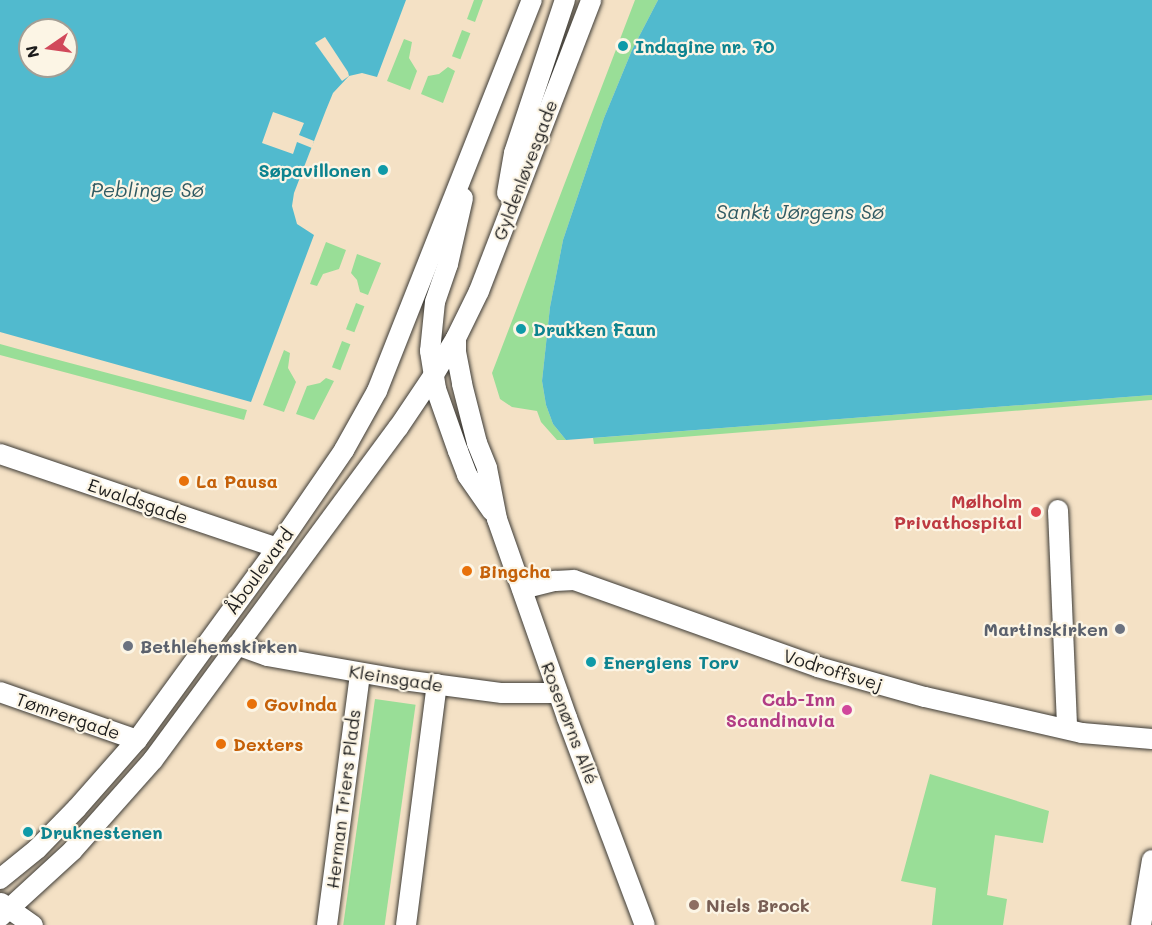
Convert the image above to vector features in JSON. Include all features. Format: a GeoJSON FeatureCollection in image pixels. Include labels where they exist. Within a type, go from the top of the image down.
{"type":"FeatureCollection","features":[{"type":"Feature","properties":{"kind":"street"},"geometry":{"type":"LineString","coordinates":[[521,23],[525,0]]}},
{"type":"Feature","properties":{"kind":"street"},"geometry":{"type":"LineString","coordinates":[[476,137],[532,0]]}},
{"type":"Feature","properties":{"kind":"street"},"geometry":{"type":"LineString","coordinates":[[498,241],[514,153],[565,0]]}},
{"type":"Feature","properties":{"kind":"street","name":"Gyldenløvesgade"},"geometry":{"type":"LineString","coordinates":[[433,376],[456,338],[498,241],[591,0]]}},
{"type":"Feature","properties":{"kind":"street","name":"Åboulevard"},"geometry":{"type":"LineString","coordinates":[[0,879],[37,849],[137,740],[277,548],[344,450],[367,410],[407,316],[476,137]]}},
{"type":"Feature","properties":{"kind":"street","name":"Rosenørns Allé"},"geometry":{"type":"LineString","coordinates":[[476,137],[448,264],[431,320],[430,351],[433,376],[468,475],[497,519]]}},
{"type":"Feature","properties":{"kind":"street","name":"Rosenørns Allé"},"geometry":{"type":"LineString","coordinates":[[456,338],[456,352],[462,384],[477,443],[487,468],[497,519],[558,693],[645,925]]}},
{"type":"Feature","properties":{"kind":"street","name":"Åboulevard"},"geometry":{"type":"LineString","coordinates":[[3,909],[54,870],[116,804],[153,760],[398,428],[433,376]]}},
{"type":"Feature","properties":{"kind":"street","name":"Ewaldsgade"},"geometry":{"type":"LineString","coordinates":[[0,454],[277,548]]}},
{"type":"Feature","properties":{"kind":"street"},"geometry":{"type":"LineString","coordinates":[[1058,510],[1067,729]]}},
{"type":"Feature","properties":{"kind":"street","name":"Vodroffsvej"},"geometry":{"type":"LineString","coordinates":[[522,589],[555,581],[574,580],[819,667],[925,697],[1110,737],[1152,739]]}},
{"type":"Feature","properties":{"kind":"street","name":"Kleinsgade"},"geometry":{"type":"LineString","coordinates":[[237,645],[267,656],[360,673],[502,693],[558,693]]}},
{"type":"Feature","properties":{"kind":"street","name":"Herman Triers Plads"},"geometry":{"type":"LineString","coordinates":[[327,925],[360,673]]}},
{"type":"Feature","properties":{"kind":"street"},"geometry":{"type":"LineString","coordinates":[[406,925],[437,684]]}},
{"type":"Feature","properties":{"kind":"street","name":"Tømrergade"},"geometry":{"type":"LineString","coordinates":[[0,692],[137,740]]}},
{"type":"Feature","properties":{"kind":"street"},"geometry":{"type":"LineString","coordinates":[[1141,925],[1152,860]]}},
{"type":"Feature","properties":{"kind":"street"},"geometry":{"type":"LineString","coordinates":[[3,909],[33,925]]}},
{"type":"Feature","properties":{"kind":"green space"},"geometry":{"type":"Polygon","coordinates":[[[474,0],[483,0],[475,22],[467,19],[474,0]]]}},
{"type":"Feature","properties":{"kind":"green space"},"geometry":{"type":"Polygon","coordinates":[[[635,0],[658,0],[632,50],[604,118],[563,240],[550,307],[542,381],[546,405],[553,424],[566,440],[557,440],[541,422],[537,411],[512,407],[500,399],[492,373],[635,0]]]}},
{"type":"Feature","properties":{"kind":"green space"},"geometry":{"type":"Polygon","coordinates":[[[462,30],[470,33],[460,59],[452,56],[462,30]]]}},
{"type":"Feature","properties":{"kind":"green space"},"geometry":{"type":"Polygon","coordinates":[[[404,39],[412,42],[409,58],[417,71],[410,90],[387,81],[404,39]]]}},
{"type":"Feature","properties":{"kind":"green space"},"geometry":{"type":"Polygon","coordinates":[[[448,67],[455,71],[443,103],[421,94],[428,76],[439,74],[448,67]]]}},
{"type":"Feature","properties":{"kind":"green space"},"geometry":{"type":"Polygon","coordinates":[[[326,242],[346,250],[339,269],[323,274],[317,286],[310,284],[326,242]]]}},
{"type":"Feature","properties":{"kind":"green space"},"geometry":{"type":"Polygon","coordinates":[[[357,254],[381,263],[368,295],[360,292],[357,280],[351,273],[357,254]]]}},
{"type":"Feature","properties":{"kind":"green space"},"geometry":{"type":"Polygon","coordinates":[[[356,303],[364,306],[354,332],[346,329],[356,303]]]}},
{"type":"Feature","properties":{"kind":"green space"},"geometry":{"type":"Polygon","coordinates":[[[342,341],[350,344],[340,370],[332,367],[342,341]]]}},
{"type":"Feature","properties":{"kind":"green space"},"geometry":{"type":"Polygon","coordinates":[[[0,344],[247,410],[244,420],[0,355],[0,344]]]}},
{"type":"Feature","properties":{"kind":"green space"},"geometry":{"type":"Polygon","coordinates":[[[284,350],[290,353],[288,368],[296,382],[284,412],[263,405],[284,350]]]}},
{"type":"Feature","properties":{"kind":"green space"},"geometry":{"type":"Polygon","coordinates":[[[326,378],[334,381],[314,420],[296,414],[307,386],[320,383],[326,378]]]}},
{"type":"Feature","properties":{"kind":"green space"},"geometry":{"type":"Polygon","coordinates":[[[1152,395],[1152,400],[594,444],[593,438],[1152,395]]]}},
{"type":"Feature","properties":{"kind":"green space"},"geometry":{"type":"Polygon","coordinates":[[[375,699],[416,705],[385,925],[343,925],[375,699]]]}},
{"type":"Feature","properties":{"kind":"green space"},"geometry":{"type":"Polygon","coordinates":[[[930,774],[1049,811],[1043,843],[995,835],[987,895],[1007,899],[1003,925],[932,925],[936,888],[901,881],[930,774]]]}},
{"type":"Feature","properties":{"kind":"water","name":"Peblinge Sø"},"geometry":{"type":"Polygon","coordinates":[[[0,0],[406,0],[377,77],[362,73],[349,76],[333,93],[326,110],[294,193],[292,206],[297,224],[314,235],[251,402],[0,332],[0,0]]]}},
{"type":"Feature","properties":{"kind":"water","name":"Sankt Jørgens Sø"},"geometry":{"type":"Polygon","coordinates":[[[658,0],[1152,0],[1152,395],[566,440],[553,424],[546,405],[542,381],[550,307],[563,240],[604,118],[632,50],[658,0]]]}},
{"type":"Feature","properties":{"kind":"pier"},"geometry":{"type":"Polygon","coordinates":[[[325,37],[348,72],[349,76],[342,81],[315,43],[325,37]]]}},
{"type":"Feature","properties":{"kind":"pier"},"geometry":{"type":"Polygon","coordinates":[[[273,112],[304,123],[299,135],[314,141],[312,148],[297,142],[293,154],[262,143],[273,112]]]}},
{"type":"Feature","properties":{"kind":"place","name":"Indagine nr. 70"},"geometry":{"type":"Point","coordinates":[623,46]}},
{"type":"Feature","properties":{"kind":"place","name":"Søpavillonen"},"geometry":{"type":"Point","coordinates":[383,170]}},
{"type":"Feature","properties":{"kind":"place","name":"Drukken Faun"},"geometry":{"type":"Point","coordinates":[521,329]}},
{"type":"Feature","properties":{"kind":"place","name":"La Pausa"},"geometry":{"type":"Point","coordinates":[184,481]}},
{"type":"Feature","properties":{"kind":"place","name":"Mølholm Privathospital"},"geometry":{"type":"Point","coordinates":[1036,512]}},
{"type":"Feature","properties":{"kind":"place","name":"Bingcha"},"geometry":{"type":"Point","coordinates":[467,571]}},
{"type":"Feature","properties":{"kind":"place","name":"Martinskirken"},"geometry":{"type":"Point","coordinates":[1120,629]}},
{"type":"Feature","properties":{"kind":"place","name":"Bethlehemskirken"},"geometry":{"type":"Point","coordinates":[128,646]}},
{"type":"Feature","properties":{"kind":"place","name":"Energiens Torv"},"geometry":{"type":"Point","coordinates":[591,662]}},
{"type":"Feature","properties":{"kind":"place","name":"Govinda"},"geometry":{"type":"Point","coordinates":[252,704]}},
{"type":"Feature","properties":{"kind":"place","name":"Cab-Inn Scandinavia"},"geometry":{"type":"Point","coordinates":[847,710]}},
{"type":"Feature","properties":{"kind":"place","name":"Dexters"},"geometry":{"type":"Point","coordinates":[221,744]}},
{"type":"Feature","properties":{"kind":"place","name":"Druknestenen"},"geometry":{"type":"Point","coordinates":[28,832]}},
{"type":"Feature","properties":{"kind":"place","name":"Niels Brock"},"geometry":{"type":"Point","coordinates":[694,905]}}]}
